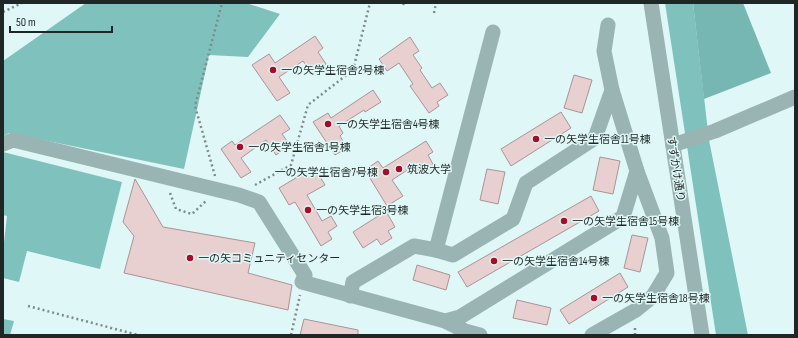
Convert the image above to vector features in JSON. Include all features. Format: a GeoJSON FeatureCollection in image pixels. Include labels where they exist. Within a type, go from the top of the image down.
{"type":"FeatureCollection","features":[{"type":"Feature","properties":{"kind":"street","name":"すずかけ通り"},"geometry":{"type":"LineString","coordinates":[[651,3],[702,335]]}},
{"type":"Feature","properties":{"kind":"street"},"geometry":{"type":"LineString","coordinates":[[592,335],[636,310],[653,296],[667,273],[662,238],[637,172],[612,90],[604,51],[608,25]]}},
{"type":"Feature","properties":{"kind":"street"},"geometry":{"type":"LineString","coordinates":[[436,250],[493,32]]}},
{"type":"Feature","properties":{"kind":"street"},"geometry":{"type":"LineString","coordinates":[[350,296],[353,282],[414,246],[453,255],[513,219],[526,183],[595,138],[612,90]]}},
{"type":"Feature","properties":{"kind":"street"},"geometry":{"type":"LineString","coordinates":[[673,145],[715,131],[795,97]]}},
{"type":"Feature","properties":{"kind":"street"},"geometry":{"type":"LineString","coordinates":[[3,144],[12,140],[239,195],[259,202],[305,275],[302,282],[445,321],[465,331],[480,335]]}},
{"type":"Feature","properties":{"kind":"street"},"geometry":{"type":"LineString","coordinates":[[445,321],[460,317],[623,217],[637,172]]}},
{"type":"Feature","properties":{"kind":"path"},"geometry":{"type":"LineString","coordinates":[[3,12],[22,3]]}},
{"type":"Feature","properties":{"kind":"path"},"geometry":{"type":"LineString","coordinates":[[164,177],[176,209],[192,214],[218,190],[195,106],[222,3]]}},
{"type":"Feature","properties":{"kind":"path"},"geometry":{"type":"LineString","coordinates":[[239,195],[291,165],[308,105],[353,70],[370,3]]}},
{"type":"Feature","properties":{"kind":"path"},"geometry":{"type":"LineString","coordinates":[[434,13],[436,3]]}},
{"type":"Feature","properties":{"kind":"path"},"geometry":{"type":"LineString","coordinates":[[291,335],[302,282]]}},
{"type":"Feature","properties":{"kind":"path"},"geometry":{"type":"LineString","coordinates":[[28,306],[138,335]]}},
{"type":"Feature","properties":{"kind":"shaded area"},"geometry":{"type":"Polygon","coordinates":[[[86,3],[246,3],[280,14],[248,57],[209,55],[184,169],[9,133],[3,136],[3,61],[86,3]]]}},
{"type":"Feature","properties":{"kind":"shaded area"},"geometry":{"type":"Polygon","coordinates":[[[665,3],[693,3],[709,140],[748,335],[716,335],[665,3]]]}},
{"type":"Feature","properties":{"kind":"shaded area"},"geometry":{"type":"Polygon","coordinates":[[[693,3],[743,3],[771,73],[704,99],[693,3]]]}},
{"type":"Feature","properties":{"kind":"shaded area"},"geometry":{"type":"Polygon","coordinates":[[[3,152],[122,182],[100,269],[27,251],[19,282],[3,278],[3,251],[7,216],[3,215],[3,152]]]}},
{"type":"Feature","properties":{"kind":"shaded area"},"geometry":{"type":"Polygon","coordinates":[[[3,319],[14,321],[10,335],[3,335],[3,319]]]}},
{"type":"Feature","properties":{"kind":"building","name":"一の矢学生宿舎2号棟"},"geometry":{"type":"Polygon","coordinates":[[[315,36],[323,48],[318,52],[326,64],[312,74],[303,61],[279,77],[290,93],[277,101],[252,65],[269,54],[275,63],[315,36]]]}},
{"type":"Feature","properties":{"kind":"building"},"geometry":{"type":"Polygon","coordinates":[[[410,37],[419,51],[413,55],[422,68],[420,70],[432,88],[440,83],[448,95],[437,102],[439,106],[429,113],[410,86],[413,84],[399,63],[387,71],[379,59],[410,37]]]}},
{"type":"Feature","properties":{"kind":"building"},"geometry":{"type":"Polygon","coordinates":[[[574,75],[592,80],[582,113],[564,108],[574,75]]]}},
{"type":"Feature","properties":{"kind":"building","name":"一の矢学生宿舎4号棟"},"geometry":{"type":"Polygon","coordinates":[[[373,90],[381,102],[365,112],[364,110],[339,126],[343,133],[340,136],[347,148],[335,155],[313,122],[328,113],[331,118],[373,90]]]}},
{"type":"Feature","properties":{"kind":"building","name":"一の矢学生宿舎11号棟"},"geometry":{"type":"Polygon","coordinates":[[[561,112],[571,128],[511,166],[501,149],[561,112]]]}},
{"type":"Feature","properties":{"kind":"building","name":"一の矢学生宿舎1号棟"},"geometry":{"type":"Polygon","coordinates":[[[280,115],[290,129],[282,134],[290,145],[276,155],[266,140],[241,158],[251,172],[241,178],[221,149],[232,141],[235,145],[280,115]]]}},
{"type":"Feature","properties":{"kind":"building","name":"一の矢学生宿舎7号棟"},"geometry":{"type":"Polygon","coordinates":[[[426,141],[433,152],[428,155],[434,166],[421,174],[415,165],[392,180],[403,196],[387,206],[365,170],[378,161],[383,168],[426,141]]]}},
{"type":"Feature","properties":{"kind":"building"},"geometry":{"type":"Polygon","coordinates":[[[600,157],[620,161],[613,194],[593,190],[600,157]]]}},
{"type":"Feature","properties":{"kind":"building","name":"一の矢学生宿3号棟"},"geometry":{"type":"Polygon","coordinates":[[[314,167],[325,185],[307,195],[322,221],[331,216],[337,226],[328,232],[332,239],[321,246],[295,202],[289,205],[279,188],[314,167]]]}},
{"type":"Feature","properties":{"kind":"building"},"geometry":{"type":"Polygon","coordinates":[[[487,169],[505,172],[498,204],[480,200],[487,169]]]}},
{"type":"Feature","properties":{"kind":"building","name":"一の矢コミュニティセンター"},"geometry":{"type":"Polygon","coordinates":[[[135,179],[163,227],[255,243],[248,273],[292,285],[288,310],[124,273],[134,236],[123,222],[135,179]]]}},
{"type":"Feature","properties":{"kind":"building"},"geometry":{"type":"Polygon","coordinates":[[[591,196],[599,211],[467,287],[458,272],[591,196]]]}},
{"type":"Feature","properties":{"kind":"building"},"geometry":{"type":"Polygon","coordinates":[[[386,211],[395,227],[388,231],[392,238],[381,245],[377,239],[363,248],[353,232],[386,211]]]}},
{"type":"Feature","properties":{"kind":"building"},"geometry":{"type":"Polygon","coordinates":[[[632,235],[648,238],[640,272],[624,268],[632,235]]]}},
{"type":"Feature","properties":{"kind":"building"},"geometry":{"type":"Polygon","coordinates":[[[417,265],[450,275],[446,290],[413,280],[417,265]]]}},
{"type":"Feature","properties":{"kind":"building","name":"一の矢学生宿舎18号棟"},"geometry":{"type":"Polygon","coordinates":[[[620,273],[628,287],[569,324],[560,310],[620,273]]]}},
{"type":"Feature","properties":{"kind":"building"},"geometry":{"type":"Polygon","coordinates":[[[517,300],[551,308],[547,325],[513,318],[517,300]]]}},
{"type":"Feature","properties":{"kind":"building"},"geometry":{"type":"Polygon","coordinates":[[[304,319],[358,330],[358,335],[300,335],[304,319]]]}},
{"type":"Feature","properties":{"kind":"place","name":"一の矢学生宿舎2号棟"},"geometry":{"type":"Point","coordinates":[273,70]}},
{"type":"Feature","properties":{"kind":"place","name":"一の矢学生宿舎4号棟"},"geometry":{"type":"Point","coordinates":[328,124]}},
{"type":"Feature","properties":{"kind":"place","name":"一の矢学生宿舎11号棟"},"geometry":{"type":"Point","coordinates":[536,139]}},
{"type":"Feature","properties":{"kind":"place","name":"一の矢学生宿舎1号棟"},"geometry":{"type":"Point","coordinates":[240,147]}},
{"type":"Feature","properties":{"kind":"place","name":"筑波大学"},"geometry":{"type":"Point","coordinates":[399,169]}},
{"type":"Feature","properties":{"kind":"place","name":"一の矢学生宿舎7号棟"},"geometry":{"type":"Point","coordinates":[386,172]}},
{"type":"Feature","properties":{"kind":"place","name":"一の矢学生宿3号棟"},"geometry":{"type":"Point","coordinates":[308,210]}},
{"type":"Feature","properties":{"kind":"place","name":"一の矢学生宿舎15号棟"},"geometry":{"type":"Point","coordinates":[564,221]}},
{"type":"Feature","properties":{"kind":"place","name":"一の矢コミュニティセンター"},"geometry":{"type":"Point","coordinates":[190,258]}},
{"type":"Feature","properties":{"kind":"place","name":"一の矢学生宿舎14号棟"},"geometry":{"type":"Point","coordinates":[494,261]}},
{"type":"Feature","properties":{"kind":"place","name":"一の矢学生宿舎18号棟"},"geometry":{"type":"Point","coordinates":[594,298]}}]}
